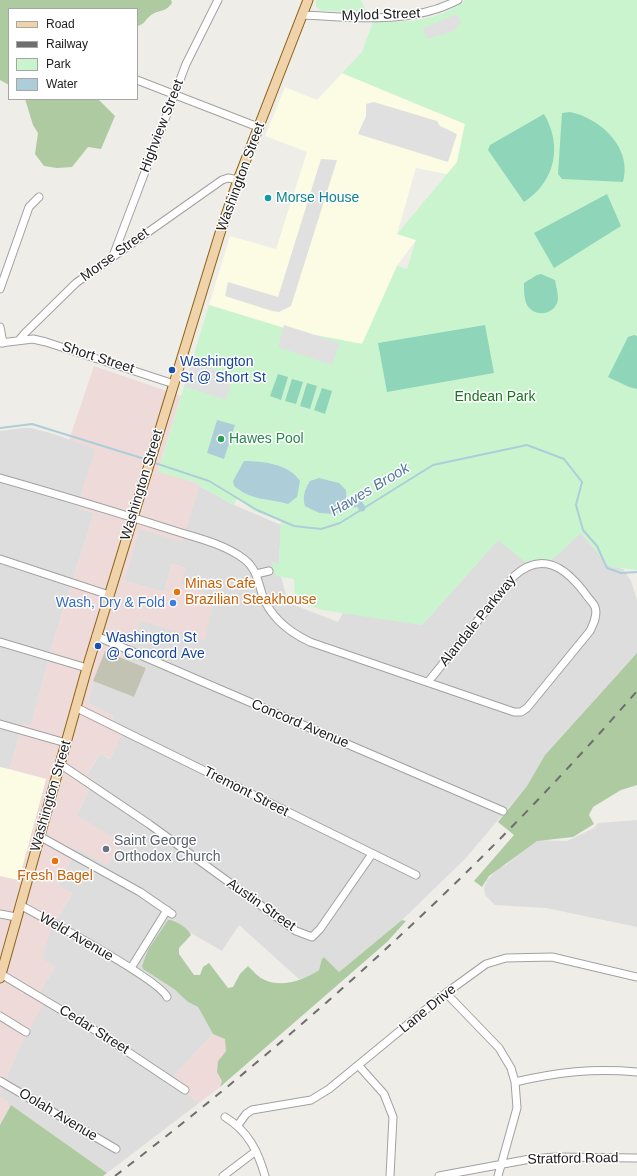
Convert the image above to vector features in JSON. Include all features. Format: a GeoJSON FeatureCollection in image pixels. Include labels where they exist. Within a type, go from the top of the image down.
{"type":"FeatureCollection","features":[{"type":"Feature","properties":{"kind":"main road","name":"Washington Street"},"geometry":{"type":"LineString","coordinates":[[0,976],[77,708],[86,668],[238,180],[308,0]]}},
{"type":"Feature","properties":{"kind":"street","name":"Highview Street"},"geometry":{"type":"LineString","coordinates":[[113,256],[186,64],[218,0]]}},
{"type":"Feature","properties":{"kind":"street","name":"Mylod Street"},"geometry":{"type":"LineString","coordinates":[[303,15],[407,17],[440,9],[458,0]]}},
{"type":"Feature","properties":{"kind":"street"},"geometry":{"type":"LineString","coordinates":[[138,80],[258,127]]}},
{"type":"Feature","properties":{"kind":"street","name":"Morse Street"},"geometry":{"type":"LineString","coordinates":[[19,340],[66,291],[113,256],[222,180],[228,178],[238,180]]}},
{"type":"Feature","properties":{"kind":"street"},"geometry":{"type":"LineString","coordinates":[[0,289],[30,208],[39,197]]}},
{"type":"Feature","properties":{"kind":"street"},"geometry":{"type":"LineString","coordinates":[[0,327],[1,343],[19,340]]}},
{"type":"Feature","properties":{"kind":"street","name":"Short Street"},"geometry":{"type":"LineString","coordinates":[[19,340],[33,339],[46,342],[174,384]]}},
{"type":"Feature","properties":{"kind":"street","name":"Alandale Parkway"},"geometry":{"type":"LineString","coordinates":[[0,478],[132,517],[224,548],[244,560],[256,574],[270,610],[277,620],[296,636],[514,712],[521,712],[527,708],[590,631],[594,620],[595,607],[577,583],[556,566],[541,563],[523,567],[513,577],[428,682]]}},
{"type":"Feature","properties":{"kind":"street"},"geometry":{"type":"LineString","coordinates":[[0,559],[109,594]]}},
{"type":"Feature","properties":{"kind":"street"},"geometry":{"type":"LineString","coordinates":[[256,574],[270,571]]}},
{"type":"Feature","properties":{"kind":"street","name":"Concord Avenue"},"geometry":{"type":"LineString","coordinates":[[96,636],[503,811]]}},
{"type":"Feature","properties":{"kind":"street"},"geometry":{"type":"LineString","coordinates":[[0,642],[86,668]]}},
{"type":"Feature","properties":{"kind":"street","name":"Tremont Street"},"geometry":{"type":"LineString","coordinates":[[77,708],[416,875]]}},
{"type":"Feature","properties":{"kind":"street"},"geometry":{"type":"LineString","coordinates":[[0,724],[66,743]]}},
{"type":"Feature","properties":{"kind":"street","name":"Austin Street"},"geometry":{"type":"LineString","coordinates":[[60,764],[149,824],[250,898],[304,935],[312,938],[320,929],[372,854]]}},
{"type":"Feature","properties":{"kind":"street"},"geometry":{"type":"LineString","coordinates":[[40,837],[140,892],[169,912],[131,968]]}},
{"type":"Feature","properties":{"kind":"street","name":"Weld Avenue"},"geometry":{"type":"LineString","coordinates":[[20,905],[131,968],[162,988],[167,997]]}},
{"type":"Feature","properties":{"kind":"street"},"geometry":{"type":"LineString","coordinates":[[0,914],[16,917]]}},
{"type":"Feature","properties":{"kind":"street","name":"Lane Drive"},"geometry":{"type":"LineString","coordinates":[[238,1125],[246,1114],[252,1110],[311,1100],[329,1089],[359,1066],[446,993],[486,964],[506,958],[552,957],[637,977]]}},
{"type":"Feature","properties":{"kind":"street","name":"Cedar Street"},"geometry":{"type":"LineString","coordinates":[[0,976],[98,1032],[185,1090]]}},
{"type":"Feature","properties":{"kind":"street"},"geometry":{"type":"LineString","coordinates":[[446,993],[499,1048],[511,1068],[515,1082],[517,1108],[498,1176]]}},
{"type":"Feature","properties":{"kind":"street"},"geometry":{"type":"LineString","coordinates":[[0,1016],[26,1032]]}},
{"type":"Feature","properties":{"kind":"street"},"geometry":{"type":"LineString","coordinates":[[359,1066],[384,1094],[393,1117],[390,1176]]}},
{"type":"Feature","properties":{"kind":"street"},"geometry":{"type":"LineString","coordinates":[[515,1082],[573,1070],[637,1072]]}},
{"type":"Feature","properties":{"kind":"street","name":"Oolah Avenue"},"geometry":{"type":"LineString","coordinates":[[0,1081],[116,1149]]}},
{"type":"Feature","properties":{"kind":"street"},"geometry":{"type":"LineString","coordinates":[[225,1117],[238,1125],[256,1151],[265,1176]]}},
{"type":"Feature","properties":{"kind":"street"},"geometry":{"type":"LineString","coordinates":[[223,1176],[256,1151]]}},
{"type":"Feature","properties":{"kind":"street","name":"Stratford Road"},"geometry":{"type":"LineString","coordinates":[[439,1176],[502,1164],[556,1157],[637,1158]]}},
{"type":"Feature","properties":{"kind":"shaded area"},"geometry":{"type":"Polygon","coordinates":[[[457,14],[461,22],[454,31],[427,39],[423,28],[457,14]]]}},
{"type":"Feature","properties":{"kind":"shaded area"},"geometry":{"type":"Polygon","coordinates":[[[342,73],[465,124],[457,162],[451,175],[416,168],[397,234],[416,240],[397,266],[363,344],[294,331],[209,305],[230,236],[276,249],[307,152],[265,136],[285,87],[317,100],[342,73]]]}},
{"type":"Feature","properties":{"kind":"shaded area"},"geometry":{"type":"Polygon","coordinates":[[[374,102],[437,121],[440,126],[457,134],[448,162],[358,134],[366,116],[366,104],[374,102]]]}},
{"type":"Feature","properties":{"kind":"shaded area"},"geometry":{"type":"Polygon","coordinates":[[[321,159],[337,160],[291,306],[279,312],[272,311],[225,296],[228,282],[278,297],[321,159]]]}},
{"type":"Feature","properties":{"kind":"shaded area"},"geometry":{"type":"Polygon","coordinates":[[[284,325],[340,343],[332,365],[278,347],[284,325]]]}},
{"type":"Feature","properties":{"kind":"shaded area"},"geometry":{"type":"Polygon","coordinates":[[[192,361],[233,376],[226,400],[184,386],[192,361]]]}},
{"type":"Feature","properties":{"kind":"shaded area"},"geometry":{"type":"Polygon","coordinates":[[[94,366],[181,396],[158,471],[200,484],[182,542],[140,529],[124,581],[164,592],[172,564],[185,568],[180,584],[214,597],[205,640],[140,621],[127,660],[105,651],[93,681],[88,703],[114,716],[109,728],[122,735],[111,759],[100,753],[87,774],[94,780],[77,816],[122,842],[107,866],[77,848],[58,885],[72,894],[50,930],[42,959],[55,967],[39,993],[47,998],[18,1050],[0,1093],[0,876],[18,880],[46,779],[10,769],[23,723],[31,725],[51,649],[94,513],[77,508],[95,449],[69,440],[94,366]]]}},
{"type":"Feature","properties":{"kind":"shaded area"},"geometry":{"type":"Polygon","coordinates":[[[31,428],[54,434],[96,449],[77,508],[94,513],[51,649],[31,726],[23,723],[10,769],[0,767],[0,431],[31,428]]]}},
{"type":"Feature","properties":{"kind":"shaded area"},"geometry":{"type":"Polygon","coordinates":[[[199,486],[234,505],[281,525],[279,564],[271,562],[281,577],[287,598],[294,605],[338,622],[348,603],[422,625],[498,540],[581,533],[608,565],[623,569],[631,581],[637,600],[637,653],[545,755],[527,786],[465,859],[402,920],[339,972],[324,957],[319,970],[309,977],[299,979],[239,925],[222,951],[189,932],[174,920],[142,966],[143,969],[174,989],[188,1002],[198,1007],[213,1034],[170,1080],[199,1103],[107,1173],[0,1097],[0,1093],[39,993],[55,967],[41,959],[50,930],[72,894],[58,885],[77,848],[122,843],[77,816],[94,780],[87,775],[100,753],[110,759],[109,728],[114,716],[88,703],[93,681],[134,697],[146,668],[127,660],[140,620],[205,640],[180,584],[185,568],[172,564],[164,592],[124,581],[140,528],[182,541],[199,486]]]}},
{"type":"Feature","properties":{"kind":"shaded area"},"geometry":{"type":"Polygon","coordinates":[[[105,651],[146,668],[134,697],[93,681],[105,651]]]}},
{"type":"Feature","properties":{"kind":"shaded area"},"geometry":{"type":"Polygon","coordinates":[[[0,767],[46,779],[19,880],[0,876],[0,767]]]}},
{"type":"Feature","properties":{"kind":"shaded area"},"geometry":{"type":"Polygon","coordinates":[[[637,820],[637,927],[546,908],[495,905],[485,895],[484,888],[487,880],[499,868],[506,865],[537,840],[567,841],[594,828],[598,823],[637,820]]]}},
{"type":"Feature","properties":{"kind":"shaded area"},"geometry":{"type":"Polygon","coordinates":[[[213,1034],[225,1038],[226,1051],[218,1061],[222,1081],[220,1087],[199,1103],[170,1080],[213,1034]]]}},
{"type":"Feature","properties":{"kind":"shaded area"},"geometry":{"type":"Polygon","coordinates":[[[0,1097],[11,1105],[0,1125],[0,1097]]]}},
{"type":"Feature","properties":{"kind":"green space"},"geometry":{"type":"Polygon","coordinates":[[[0,0],[171,0],[172,3],[166,9],[153,14],[138,26],[138,8],[8,8],[8,84],[0,80],[0,0]]]}},
{"type":"Feature","properties":{"kind":"green space"},"geometry":{"type":"Polygon","coordinates":[[[316,0],[361,0],[367,12],[322,11],[316,7],[316,0]]]}},
{"type":"Feature","properties":{"kind":"green space","name":"Endean Park"},"geometry":{"type":"Polygon","coordinates":[[[465,0],[637,0],[637,570],[612,567],[608,565],[581,533],[552,560],[539,559],[525,562],[498,540],[422,625],[322,610],[295,600],[294,579],[276,576],[271,562],[279,564],[281,521],[252,510],[237,498],[234,505],[199,486],[200,484],[158,472],[209,305],[294,331],[362,344],[397,266],[407,269],[416,240],[397,234],[457,162],[465,124],[342,73],[362,52],[373,22],[410,21],[433,17],[444,13],[465,0]]]}},
{"type":"Feature","properties":{"kind":"green space"},"geometry":{"type":"Polygon","coordinates":[[[25,100],[99,100],[115,116],[101,149],[88,147],[72,167],[57,168],[44,166],[35,154],[38,133],[33,125],[25,100]]]}},
{"type":"Feature","properties":{"kind":"green space"},"geometry":{"type":"Polygon","coordinates":[[[570,112],[581,115],[592,121],[612,136],[619,146],[623,158],[625,169],[623,182],[562,179],[558,174],[562,113],[570,112]]]}},
{"type":"Feature","properties":{"kind":"green space"},"geometry":{"type":"Polygon","coordinates":[[[544,114],[550,126],[553,138],[553,162],[549,174],[543,184],[535,194],[524,202],[488,150],[490,145],[544,114]]]}},
{"type":"Feature","properties":{"kind":"green space"},"geometry":{"type":"Polygon","coordinates":[[[607,194],[621,226],[554,268],[534,233],[607,194]]]}},
{"type":"Feature","properties":{"kind":"green space"},"geometry":{"type":"Polygon","coordinates":[[[541,274],[555,280],[558,297],[553,309],[545,313],[535,312],[531,309],[527,305],[524,294],[524,283],[541,274]]]}},
{"type":"Feature","properties":{"kind":"green space"},"geometry":{"type":"Polygon","coordinates":[[[485,325],[494,373],[387,392],[378,343],[485,325]]]}},
{"type":"Feature","properties":{"kind":"green space"},"geometry":{"type":"Polygon","coordinates":[[[634,335],[637,336],[637,389],[629,387],[608,377],[628,337],[634,335]]]}},
{"type":"Feature","properties":{"kind":"green space"},"geometry":{"type":"Polygon","coordinates":[[[278,374],[288,377],[281,400],[270,396],[278,374]]]}},
{"type":"Feature","properties":{"kind":"green space"},"geometry":{"type":"Polygon","coordinates":[[[292,379],[303,382],[296,404],[285,401],[292,379]]]}},
{"type":"Feature","properties":{"kind":"green space"},"geometry":{"type":"Polygon","coordinates":[[[307,383],[317,386],[310,409],[300,406],[307,383]]]}},
{"type":"Feature","properties":{"kind":"green space"},"geometry":{"type":"Polygon","coordinates":[[[322,388],[332,391],[325,414],[314,410],[322,388]]]}},
{"type":"Feature","properties":{"kind":"green space"},"geometry":{"type":"Polygon","coordinates":[[[637,653],[637,785],[621,790],[593,807],[589,815],[594,824],[573,837],[537,841],[489,876],[482,887],[474,881],[514,835],[498,822],[527,786],[545,755],[637,653]]]}},
{"type":"Feature","properties":{"kind":"green space"},"geometry":{"type":"Polygon","coordinates":[[[168,920],[175,921],[191,935],[179,948],[179,954],[194,975],[200,975],[203,967],[209,963],[228,988],[233,987],[240,974],[248,966],[263,979],[278,983],[293,982],[313,974],[319,970],[324,957],[339,972],[402,920],[406,921],[387,942],[220,1087],[222,1081],[217,1072],[218,1061],[226,1051],[225,1039],[213,1034],[198,1007],[188,1002],[174,989],[143,969],[142,966],[148,950],[168,920]]]}},
{"type":"Feature","properties":{"kind":"green space"},"geometry":{"type":"Polygon","coordinates":[[[11,1105],[107,1173],[103,1176],[0,1176],[0,1125],[11,1105]]]}},
{"type":"Feature","properties":{"kind":"water","name":"Hawes Pool"},"geometry":{"type":"Polygon","coordinates":[[[217,420],[235,425],[224,459],[207,453],[217,420]]]}},
{"type":"Feature","properties":{"kind":"water"},"geometry":{"type":"Polygon","coordinates":[[[244,461],[275,465],[282,467],[295,475],[300,481],[297,497],[288,504],[253,497],[241,491],[234,486],[233,481],[244,461]]]}},
{"type":"Feature","properties":{"kind":"water"},"geometry":{"type":"Polygon","coordinates":[[[319,478],[339,483],[346,490],[345,505],[335,514],[319,513],[305,506],[304,493],[310,481],[319,478]]]}},
{"type":"Feature","properties":{"kind":"waterway","name":"Hawes Brook"},"geometry":{"type":"LineString","coordinates":[[0,428],[32,424],[148,460]]}},
{"type":"Feature","properties":{"kind":"waterway","name":"Hawes Brook"},"geometry":{"type":"LineString","coordinates":[[152,462],[209,481],[257,510],[294,526],[321,529],[340,523],[433,465],[527,445],[564,459],[582,482],[576,505],[583,530],[597,546],[607,568],[621,573],[637,572]]}},
{"type":"Feature","properties":{"kind":"waterway"},"geometry":{"type":"LineString","coordinates":[[337,500],[354,504]]}},
{"type":"Feature","properties":{"kind":"railway"},"geometry":{"type":"LineString","coordinates":[[115,1176],[254,1064],[388,947],[516,822],[578,758],[637,691]]}},
{"type":"Feature","properties":{"kind":"place","name":"Morse House"},"geometry":{"type":"Point","coordinates":[268,198]}},
{"type":"Feature","properties":{"kind":"place","name":"Washington St @ Short St"},"geometry":{"type":"Point","coordinates":[172,370]}},
{"type":"Feature","properties":{"kind":"place","name":"Hawes Pool"},"geometry":{"type":"Point","coordinates":[221,439]}},
{"type":"Feature","properties":{"kind":"place","name":"Minas Cafe Brazilian Steakhouse"},"geometry":{"type":"Point","coordinates":[177,592]}},
{"type":"Feature","properties":{"kind":"place","name":"Wash, Dry & Fold"},"geometry":{"type":"Point","coordinates":[173,603]}},
{"type":"Feature","properties":{"kind":"place","name":"Washington St @ Concord Ave"},"geometry":{"type":"Point","coordinates":[98,646]}},
{"type":"Feature","properties":{"kind":"place","name":"Saint George Orthodox Church"},"geometry":{"type":"Point","coordinates":[106,849]}},
{"type":"Feature","properties":{"kind":"place","name":"Fresh Bagel"},"geometry":{"type":"Point","coordinates":[55,861]}}]}
